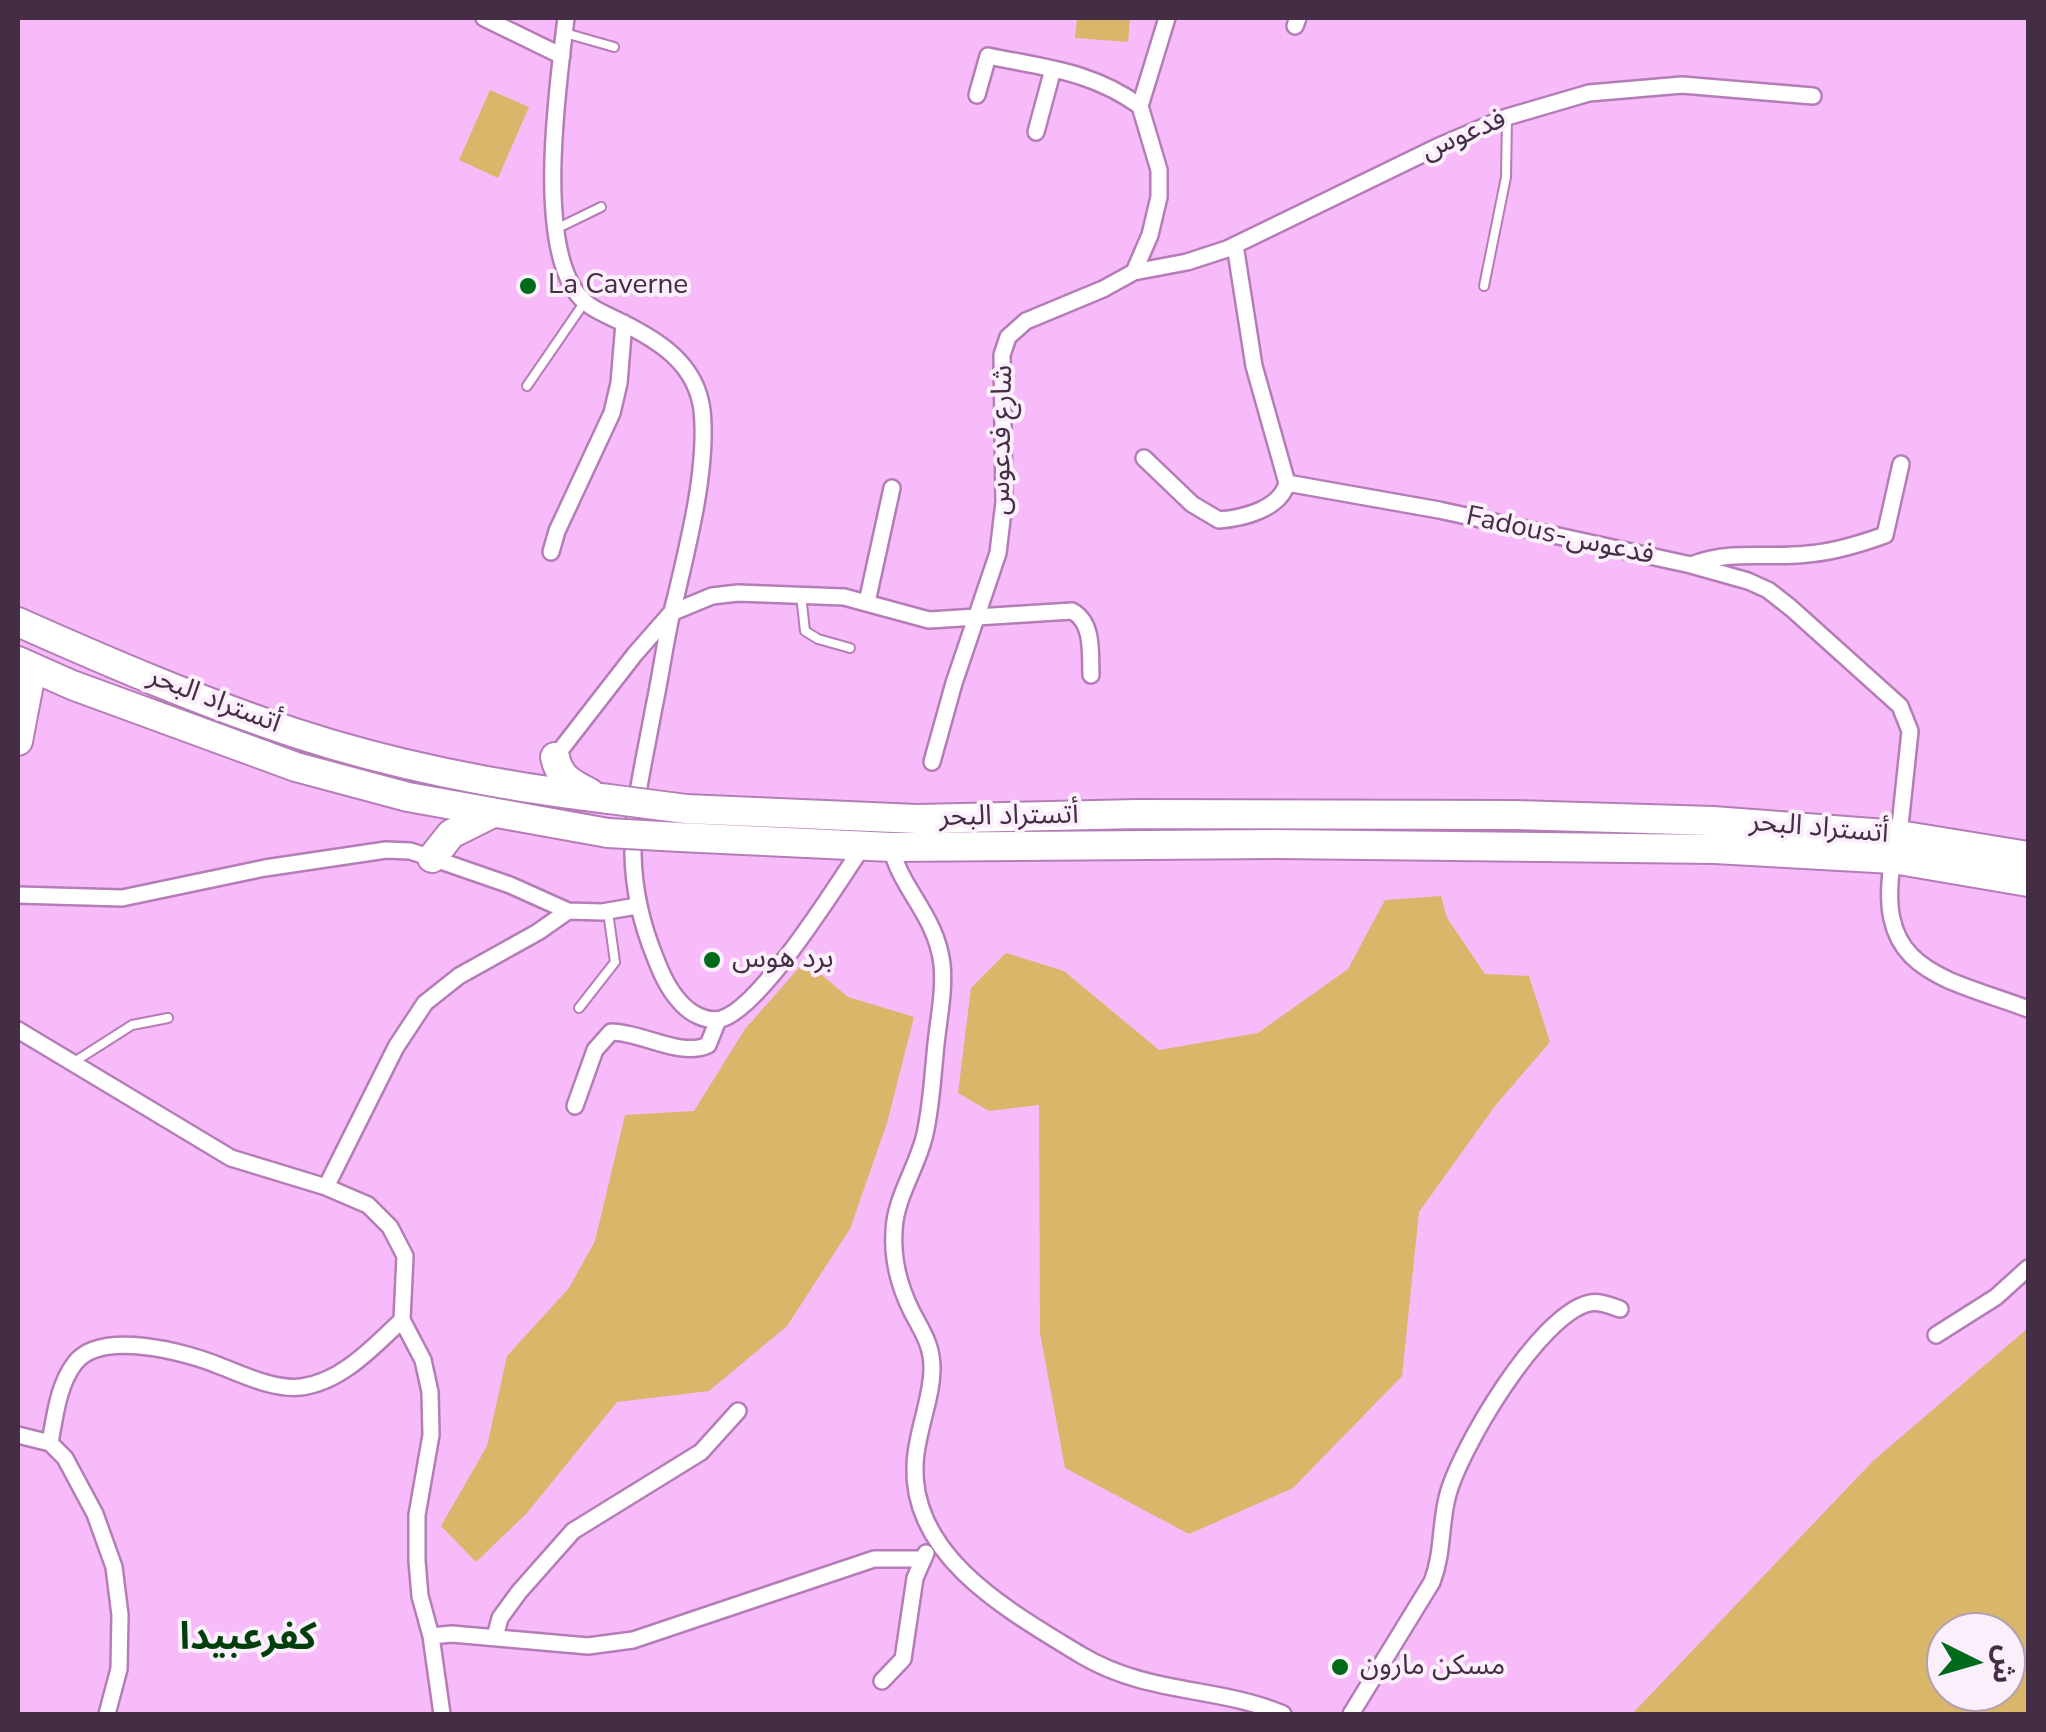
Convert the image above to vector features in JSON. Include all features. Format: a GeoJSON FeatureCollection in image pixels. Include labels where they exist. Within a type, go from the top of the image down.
{"type":"FeatureCollection","features":[{"type":"Feature","properties":{"kind":"highway","name":"أتستراد البحر"},"geometry":{"type":"LineString","coordinates":[[19,622],[210,702],[296,733],[521,787],[603,798],[683,823],[877,847],[1896,847],[2028,882]]}},
{"type":"Feature","properties":{"kind":"highway","name":"أتستراد البحر"},"geometry":{"type":"LineString","coordinates":[[25,665],[296,768],[408,797],[608,833],[683,823],[1138,814],[1516,815],[1712,820],[1896,847],[2028,856]]}},
{"type":"Feature","properties":{"kind":"highway"},"geometry":{"type":"LineString","coordinates":[[18,741],[25,665]]}},
{"type":"Feature","properties":{"kind":"highway"},"geometry":{"type":"LineString","coordinates":[[521,787],[543,773],[555,758]]}},
{"type":"Feature","properties":{"kind":"highway"},"geometry":{"type":"LineString","coordinates":[[555,758],[566,780],[603,798]]}},
{"type":"Feature","properties":{"kind":"highway"},"geometry":{"type":"LineString","coordinates":[[408,797],[424,814],[432,858]]}},
{"type":"Feature","properties":{"kind":"highway"},"geometry":{"type":"LineString","coordinates":[[432,858],[451,834],[491,814]]}},
{"type":"Feature","properties":{"kind":"street"},"geometry":{"type":"LineString","coordinates":[[484,18],[562,56]]}},
{"type":"Feature","properties":{"kind":"street"},"geometry":{"type":"LineString","coordinates":[[1134,272],[1157,214],[1161,186],[1140,106],[1167,18]]}},
{"type":"Feature","properties":{"kind":"street"},"geometry":{"type":"LineString","coordinates":[[565,25],[554,161],[556,229],[562,261],[576,294],[584,301],[673,352],[696,384],[701,405],[703,426],[692,530],[671,613],[639,781],[631,857],[637,906],[662,976],[687,1010],[702,1018],[718,1020],[732,1014],[759,990],[877,847],[894,863],[927,913],[942,966],[932,1096],[924,1138],[894,1226],[893,1260],[932,1352],[932,1373],[914,1464],[918,1501],[935,1542],[956,1566],[1009,1608],[1082,1656],[1119,1674],[1284,1714]]}},
{"type":"Feature","properties":{"kind":"street"},"geometry":{"type":"LineString","coordinates":[[977,95],[988,56],[1103,83],[1140,106]]}},
{"type":"Feature","properties":{"kind":"street"},"geometry":{"type":"LineString","coordinates":[[1036,132],[1054,69]]}},
{"type":"Feature","properties":{"kind":"street","name":"فدعوس"},"geometry":{"type":"LineString","coordinates":[[1134,272],[1186,262],[1235,245],[1394,166],[1508,117],[1590,93],[1682,84],[1814,96]]}},
{"type":"Feature","properties":{"kind":"street"},"geometry":{"type":"LineString","coordinates":[[1144,458],[1192,504],[1219,520],[1266,507],[1280,498],[1286,483],[1254,366],[1235,245]]}},
{"type":"Feature","properties":{"kind":"street","name":"شارع فدعوس"},"geometry":{"type":"LineString","coordinates":[[932,762],[991,578],[1002,528],[1002,355],[1008,337],[1026,321],[1134,272]]}},
{"type":"Feature","properties":{"kind":"street"},"geometry":{"type":"LineString","coordinates":[[551,552],[612,413],[619,384],[624,324]]}},
{"type":"Feature","properties":{"kind":"street"},"geometry":{"type":"LineString","coordinates":[[1691,565],[1726,554],[1828,552],[1885,535],[1902,464]]}},
{"type":"Feature","properties":{"kind":"street","name":"Fadous-فدعوس"},"geometry":{"type":"LineString","coordinates":[[1286,483],[1439,510],[1691,565],[1768,590],[1900,706],[1910,731],[1889,914],[1896,938],[1911,958],[1934,974],[2028,1008]]}},
{"type":"Feature","properties":{"kind":"street"},"geometry":{"type":"LineString","coordinates":[[867,602],[892,488]]}},
{"type":"Feature","properties":{"kind":"street"},"geometry":{"type":"LineString","coordinates":[[555,758],[671,613],[712,596],[738,593],[844,597],[929,620],[1072,611],[1086,626],[1092,675]]}},
{"type":"Feature","properties":{"kind":"street"},"geometry":{"type":"LineString","coordinates":[[18,895],[122,898],[386,850],[432,858],[510,885],[568,911],[608,912],[637,906]]}},
{"type":"Feature","properties":{"kind":"street"},"geometry":{"type":"LineString","coordinates":[[326,1187],[396,1046],[424,1003],[459,976],[568,911]]}},
{"type":"Feature","properties":{"kind":"street"},"geometry":{"type":"LineString","coordinates":[[575,1106],[595,1050],[611,1032],[628,1032],[689,1049],[700,1048],[708,1045],[718,1020]]}},
{"type":"Feature","properties":{"kind":"street"},"geometry":{"type":"LineString","coordinates":[[18,1030],[231,1158],[326,1187],[368,1206],[390,1227],[405,1256],[402,1320],[424,1360],[430,1392],[430,1434],[417,1515],[417,1561],[442,1714]]}},
{"type":"Feature","properties":{"kind":"street"},"geometry":{"type":"LineString","coordinates":[[1936,1335],[1996,1297],[2028,1268]]}},
{"type":"Feature","properties":{"kind":"street"},"geometry":{"type":"LineString","coordinates":[[1351,1714],[1432,1582],[1441,1558],[1446,1501],[1454,1476],[1516,1365],[1568,1314],[1589,1303],[1620,1308]]}},
{"type":"Feature","properties":{"kind":"street"},"geometry":{"type":"LineString","coordinates":[[50,1442],[58,1397],[74,1363],[91,1349],[122,1344],[154,1349],[213,1363],[260,1382],[300,1387],[334,1376],[362,1358],[402,1320]]}},
{"type":"Feature","properties":{"kind":"street"},"geometry":{"type":"LineString","coordinates":[[495,1637],[500,1618],[519,1592],[573,1531],[700,1452],[738,1411]]}},
{"type":"Feature","properties":{"kind":"street"},"geometry":{"type":"LineString","coordinates":[[18,1435],[50,1442],[65,1458],[79,1481],[114,1567],[120,1615],[119,1670],[107,1714]]}},
{"type":"Feature","properties":{"kind":"street"},"geometry":{"type":"LineString","coordinates":[[882,1680],[903,1659],[915,1578],[922,1559],[935,1542]]}},
{"type":"Feature","properties":{"kind":"street"},"geometry":{"type":"LineString","coordinates":[[431,1636],[495,1637],[588,1646],[633,1640],[874,1560],[922,1559]]}},
{"type":"Feature","properties":{"kind":"lane"},"geometry":{"type":"LineString","coordinates":[[565,25],[614,47]]}},
{"type":"Feature","properties":{"kind":"lane"},"geometry":{"type":"LineString","coordinates":[[1484,286],[1506,177],[1508,117]]}},
{"type":"Feature","properties":{"kind":"lane"},"geometry":{"type":"LineString","coordinates":[[556,229],[602,206]]}},
{"type":"Feature","properties":{"kind":"lane"},"geometry":{"type":"LineString","coordinates":[[527,386],[584,301]]}},
{"type":"Feature","properties":{"kind":"lane"},"geometry":{"type":"LineString","coordinates":[[801,595],[805,631],[850,648]]}},
{"type":"Feature","properties":{"kind":"lane"},"geometry":{"type":"LineString","coordinates":[[579,1008],[615,962],[608,912]]}},
{"type":"Feature","properties":{"kind":"lane"},"geometry":{"type":"LineString","coordinates":[[72,1064],[132,1025],[168,1018]]}},
{"type":"Feature","properties":{"kind":"shaded area"},"geometry":{"type":"Polygon","coordinates":[[[1077,18],[1130,18],[1128,42],[1075,38],[1077,18]]]}},
{"type":"Feature","properties":{"kind":"shaded area"},"geometry":{"type":"Polygon","coordinates":[[[490,90],[529,107],[498,178],[459,160],[490,90]]]}},
{"type":"Feature","properties":{"kind":"shaded area"},"geometry":{"type":"Polygon","coordinates":[[[1441,896],[1447,918],[1485,974],[1529,976],[1550,1042],[1495,1106],[1419,1212],[1402,1376],[1293,1488],[1189,1534],[1065,1468],[1040,1333],[1039,1105],[989,1111],[958,1093],[971,988],[1006,953],[1064,971],[1159,1050],[1258,1033],[1348,969],[1385,900],[1441,896]]]}},
{"type":"Feature","properties":{"kind":"shaded area"},"geometry":{"type":"Polygon","coordinates":[[[805,961],[848,997],[914,1017],[887,1123],[850,1229],[787,1326],[709,1391],[617,1402],[527,1513],[476,1562],[441,1526],[487,1446],[507,1356],[569,1288],[595,1241],[625,1115],[694,1111],[745,1029],[805,961]]]}},
{"type":"Feature","properties":{"kind":"shaded area"},"geometry":{"type":"Polygon","coordinates":[[[2028,1328],[2028,1714],[1632,1714],[1873,1461],[2028,1328]]]}},
{"type":"Feature","properties":{"kind":"place","name":"La Caverne"},"geometry":{"type":"Point","coordinates":[528,286]}},
{"type":"Feature","properties":{"kind":"place","name":"برد هوس"},"geometry":{"type":"Point","coordinates":[712,960]}},
{"type":"Feature","properties":{"kind":"place","name":"مسكن مارون"},"geometry":{"type":"Point","coordinates":[1340,1667]}},
{"type":"Feature","properties":{"kind":"district","name":"كفرعبيدا"},"geometry":{"type":"Point","coordinates":[248,1640]}}]}
